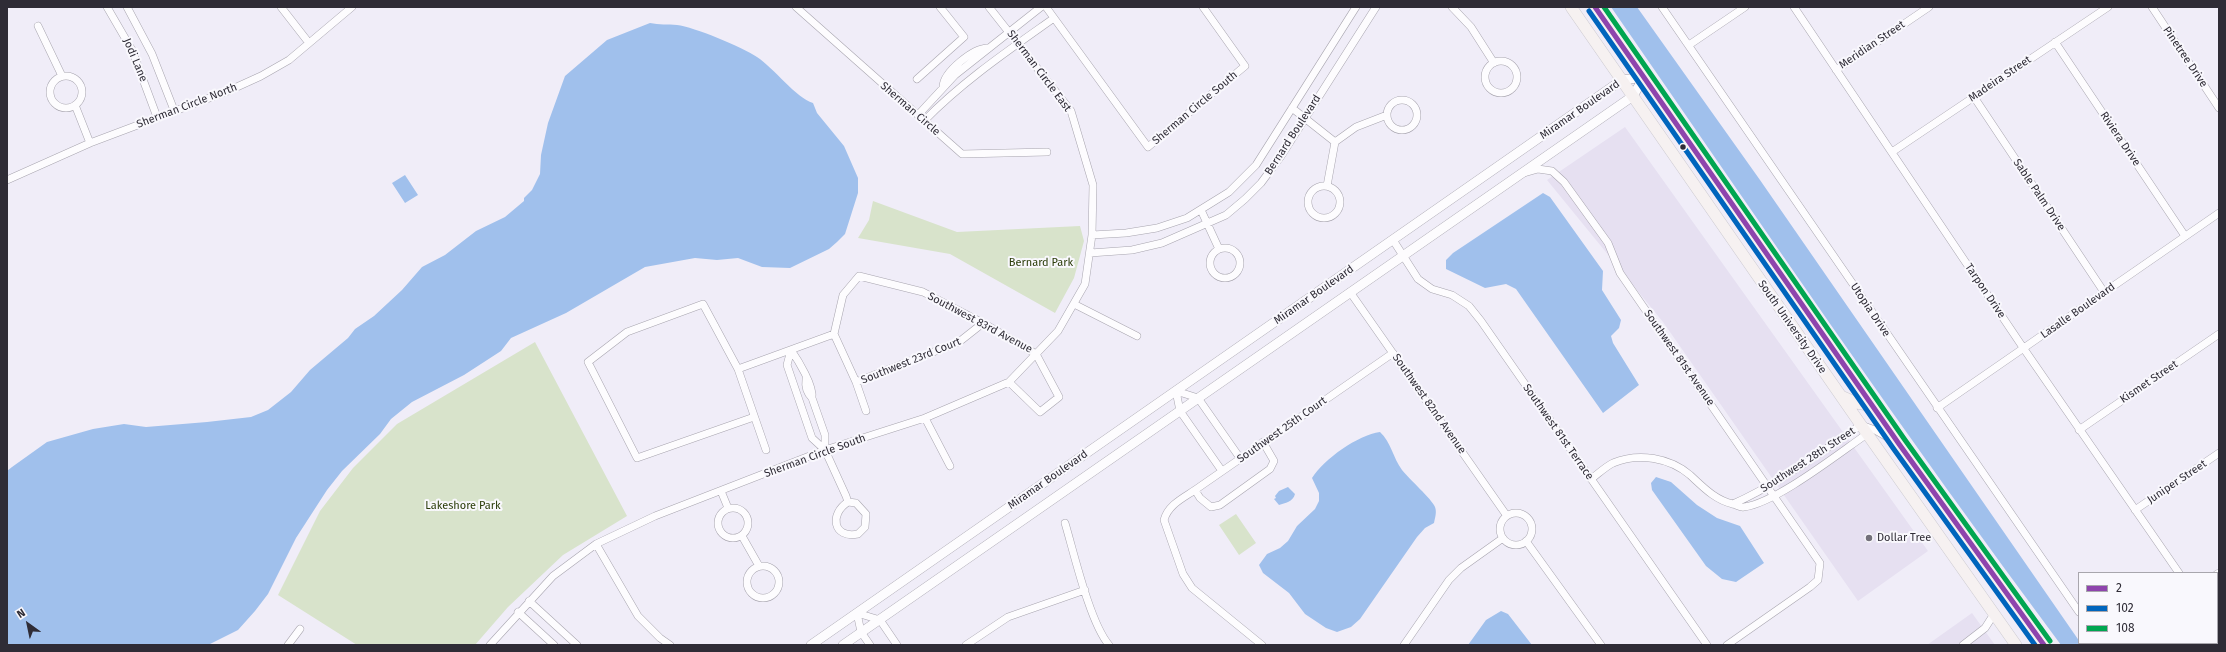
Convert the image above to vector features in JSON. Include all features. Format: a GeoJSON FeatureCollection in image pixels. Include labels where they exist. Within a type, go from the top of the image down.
{"type":"FeatureCollection","features":[{"type":"Feature","properties":{"kind":"main road","name":"South University Drive"},"geometry":{"type":"LineString","coordinates":[[1571,7],[1840,396],[2016,645]]}},
{"type":"Feature","properties":{"kind":"main road","name":"South University Drive"},"geometry":{"type":"LineString","coordinates":[[1595,7],[1872,406],[2044,645]]}},
{"type":"Feature","properties":{"kind":"main road"},"geometry":{"type":"LineString","coordinates":[[1840,396],[1857,403],[1872,406]]}},
{"type":"Feature","properties":{"kind":"street","name":"Jodi Lane"},"geometry":{"type":"LineString","coordinates":[[107,7],[132,50],[157,117]]}},
{"type":"Feature","properties":{"kind":"street","name":"Jodi Lane"},"geometry":{"type":"LineString","coordinates":[[127,7],[152,54],[174,110]]}},
{"type":"Feature","properties":{"kind":"street"},"geometry":{"type":"LineString","coordinates":[[281,7],[309,43]]}},
{"type":"Feature","properties":{"kind":"street","name":"Sherman Circle North"},"geometry":{"type":"LineString","coordinates":[[7,180],[90,143],[174,110],[228,91],[261,76],[289,60],[352,7]]}},
{"type":"Feature","properties":{"kind":"street","name":"Sherman Circle"},"geometry":{"type":"LineString","coordinates":[[796,7],[962,154],[1047,152]]}},
{"type":"Feature","properties":{"kind":"street"},"geometry":{"type":"LineString","coordinates":[[917,79],[964,37],[940,7]]}},
{"type":"Feature","properties":{"kind":"street","name":"Sherman Circle East"},"geometry":{"type":"LineString","coordinates":[[989,7],[1070,111],[1093,185],[1092,235]]}},
{"type":"Feature","properties":{"kind":"street"},"geometry":{"type":"LineString","coordinates":[[918,115],[942,87],[1041,7]]}},
{"type":"Feature","properties":{"kind":"street","name":"Sherman Circle South"},"geometry":{"type":"LineString","coordinates":[[1046,7],[1148,147],[1245,66],[1203,7]]}},
{"type":"Feature","properties":{"kind":"street","name":"Bernard Boulevard"},"geometry":{"type":"LineString","coordinates":[[1092,235],[1126,233],[1157,228],[1201,210],[1229,192],[1256,166],[1356,7]]}},
{"type":"Feature","properties":{"kind":"street","name":"Bernard Boulevard"},"geometry":{"type":"LineString","coordinates":[[1090,252],[1132,250],[1162,243],[1226,215],[1261,183],[1281,156],[1376,7]]}},
{"type":"Feature","properties":{"kind":"street"},"geometry":{"type":"LineString","coordinates":[[1452,7],[1471,27],[1494,63]]}},
{"type":"Feature","properties":{"kind":"street","name":"Utopia Drive"},"geometry":{"type":"LineString","coordinates":[[1662,7],[2078,611]]}},
{"type":"Feature","properties":{"kind":"street"},"geometry":{"type":"LineString","coordinates":[[1689,45],[1745,7]]}},
{"type":"Feature","properties":{"kind":"street","name":"Tarpon Drive"},"geometry":{"type":"LineString","coordinates":[[1794,7],[2079,430],[2178,572]]}},
{"type":"Feature","properties":{"kind":"street","name":"Meridian Street"},"geometry":{"type":"LineString","coordinates":[[1836,70],[1929,7]]}},
{"type":"Feature","properties":{"kind":"street","name":"Madeira Street"},"geometry":{"type":"LineString","coordinates":[[1892,152],[2108,7]]}},
{"type":"Feature","properties":{"kind":"street","name":"Pinetree Drive"},"geometry":{"type":"LineString","coordinates":[[2152,7],[2219,108]]}},
{"type":"Feature","properties":{"kind":"street"},"geometry":{"type":"LineString","coordinates":[[924,121],[944,100],[1018,43],[1054,18]]}},
{"type":"Feature","properties":{"kind":"street"},"geometry":{"type":"LineString","coordinates":[[38,26],[62,76]]}},
{"type":"Feature","properties":{"kind":"street","name":"Riviera Drive"},"geometry":{"type":"LineString","coordinates":[[2055,42],[2185,236]]}},
{"type":"Feature","properties":{"kind":"street"},"geometry":{"type":"LineString","coordinates":[[942,87],[944,79],[950,70],[976,50],[989,48]]}},
{"type":"Feature","properties":{"kind":"street"},"geometry":{"type":"LineString","coordinates":[[1504,62],[1514,67],[1517,78],[1515,85],[1510,90],[1502,93],[1495,91],[1487,83],[1486,72],[1494,63],[1504,62]]}},
{"type":"Feature","properties":{"kind":"street"},"geometry":{"type":"LineString","coordinates":[[968,65],[976,75]]}},
{"type":"Feature","properties":{"kind":"street"},"geometry":{"type":"LineString","coordinates":[[62,76],[75,78],[82,87],[81,97],[75,105],[70,107],[60,107],[52,100],[50,90],[55,80],[62,76]]}},
{"type":"Feature","properties":{"kind":"street","name":"Miramar Boulevard"},"geometry":{"type":"LineString","coordinates":[[811,645],[1622,80],[1644,77]]}},
{"type":"Feature","properties":{"kind":"street","name":"Miramar Boulevard"},"geometry":{"type":"LineString","coordinates":[[843,645],[1633,96],[1644,77]]}},
{"type":"Feature","properties":{"kind":"street","name":"Sable Palm Drive"},"geometry":{"type":"LineString","coordinates":[[1974,97],[2104,292]]}},
{"type":"Feature","properties":{"kind":"street"},"geometry":{"type":"LineString","coordinates":[[1402,100],[1415,106],[1418,115],[1415,124],[1411,128],[1402,131],[1397,130],[1390,124],[1387,115],[1390,106],[1402,100]]}},
{"type":"Feature","properties":{"kind":"street"},"geometry":{"type":"LineString","coordinates":[[75,105],[90,143]]}},
{"type":"Feature","properties":{"kind":"street"},"geometry":{"type":"LineString","coordinates":[[1292,108],[1335,142]]}},
{"type":"Feature","properties":{"kind":"street"},"geometry":{"type":"LineString","coordinates":[[1327,186],[1335,142],[1356,126],[1387,115]]}},
{"type":"Feature","properties":{"kind":"street","name":"Southwest 81st Avenue"},"geometry":{"type":"LineString","coordinates":[[1522,173],[1538,169],[1552,171],[1564,182],[1608,243],[1623,276],[1820,563],[1818,580],[1727,645]]}},
{"type":"Feature","properties":{"kind":"street"},"geometry":{"type":"LineString","coordinates":[[1327,186],[1338,194],[1339,207],[1330,216],[1320,217],[1310,209],[1309,201],[1314,189],[1327,186]]}},
{"type":"Feature","properties":{"kind":"street"},"geometry":{"type":"LineString","coordinates":[[1201,210],[1219,249]]}},
{"type":"Feature","properties":{"kind":"street","name":"Lasalle Boulevard"},"geometry":{"type":"LineString","coordinates":[[1937,408],[2219,213]]}},
{"type":"Feature","properties":{"kind":"street","name":"Sherman Circle South"},"geometry":{"type":"LineString","coordinates":[[490,645],[518,612],[553,576],[596,544],[655,516],[721,492],[825,450],[925,418],[1009,382],[1058,331],[1074,304],[1085,284],[1092,235]]}},
{"type":"Feature","properties":{"kind":"street","name":"Southwest 81st Terrace"},"geometry":{"type":"LineString","coordinates":[[1393,240],[1418,279],[1432,290],[1452,295],[1468,306],[1707,645]]}},
{"type":"Feature","properties":{"kind":"street"},"geometry":{"type":"LineString","coordinates":[[1224,248],[1234,250],[1240,258],[1237,273],[1228,278],[1218,277],[1211,270],[1209,265],[1211,255],[1219,249],[1224,248]]}},
{"type":"Feature","properties":{"kind":"street","name":"Southwest 83rd Avenue"},"geometry":{"type":"LineString","coordinates":[[834,334],[843,295],[859,276],[922,292],[983,323],[1036,354],[1059,397],[1040,412],[1009,382]]}},
{"type":"Feature","properties":{"kind":"street","name":"Southwest 82nd Avenue"},"geometry":{"type":"LineString","coordinates":[[1350,292],[1507,516]]}},
{"type":"Feature","properties":{"kind":"street"},"geometry":{"type":"LineString","coordinates":[[754,417],[637,458],[588,362],[627,332],[703,304],[738,369],[766,450]]}},
{"type":"Feature","properties":{"kind":"street"},"geometry":{"type":"LineString","coordinates":[[1074,304],[1137,336]]}},
{"type":"Feature","properties":{"kind":"street","name":"Southwest 23rd Court"},"geometry":{"type":"LineString","coordinates":[[856,382],[959,342],[983,323]]}},
{"type":"Feature","properties":{"kind":"street"},"geometry":{"type":"LineString","coordinates":[[738,369],[834,334],[856,382],[866,411]]}},
{"type":"Feature","properties":{"kind":"street","name":"Kismet Street"},"geometry":{"type":"LineString","coordinates":[[2079,430],[2219,334]]}},
{"type":"Feature","properties":{"kind":"street"},"geometry":{"type":"LineString","coordinates":[[791,350],[799,361],[806,379],[813,391],[812,398],[826,435],[825,450]]}},
{"type":"Feature","properties":{"kind":"street"},"geometry":{"type":"LineString","coordinates":[[791,350],[787,365],[812,438],[825,450],[848,502]]}},
{"type":"Feature","properties":{"kind":"street","name":"Southwest 25th Court"},"geometry":{"type":"LineString","coordinates":[[1262,645],[1192,588],[1183,574],[1164,520],[1166,514],[1171,507],[1240,458],[1393,353]]}},
{"type":"Feature","properties":{"kind":"street"},"geometry":{"type":"LineString","coordinates":[[1222,471],[1180,411],[1176,391],[1198,398],[1240,458]]}},
{"type":"Feature","properties":{"kind":"street"},"geometry":{"type":"LineString","coordinates":[[800,401],[812,398]]}},
{"type":"Feature","properties":{"kind":"street"},"geometry":{"type":"LineString","coordinates":[[925,418],[950,466]]}},
{"type":"Feature","properties":{"kind":"street"},"geometry":{"type":"LineString","coordinates":[[1864,430],[1875,430],[1899,444]]}},
{"type":"Feature","properties":{"kind":"street","name":"Southwest 28th Street"},"geometry":{"type":"LineString","coordinates":[[1733,504],[1768,488],[1796,467],[1864,430]]}},
{"type":"Feature","properties":{"kind":"street","name":"Southwest 28th Street"},"geometry":{"type":"LineString","coordinates":[[1591,479],[1613,464],[1642,457],[1658,459],[1672,463],[1686,471],[1713,496],[1725,503],[1743,508],[1775,496],[1864,430]]}},
{"type":"Feature","properties":{"kind":"street"},"geometry":{"type":"LineString","coordinates":[[1195,490],[1200,498],[1211,507],[1220,505],[1270,469],[1274,461],[1263,442]]}},
{"type":"Feature","properties":{"kind":"street","name":"Juniper Street"},"geometry":{"type":"LineString","coordinates":[[2135,510],[2219,453]]}},
{"type":"Feature","properties":{"kind":"street"},"geometry":{"type":"LineString","coordinates":[[721,492],[728,508]]}},
{"type":"Feature","properties":{"kind":"street"},"geometry":{"type":"LineString","coordinates":[[848,502],[856,503],[866,514],[865,527],[854,535],[841,531],[836,523],[838,510],[848,502]]}},
{"type":"Feature","properties":{"kind":"street"},"geometry":{"type":"LineString","coordinates":[[728,508],[739,509],[747,515],[749,525],[742,536],[730,539],[725,537],[719,529],[718,519],[728,508]]}},
{"type":"Feature","properties":{"kind":"street"},"geometry":{"type":"LineString","coordinates":[[1517,514],[1527,518],[1531,527],[1529,538],[1526,541],[1516,545],[1511,544],[1503,538],[1500,529],[1507,516],[1517,514]]}},
{"type":"Feature","properties":{"kind":"street"},"geometry":{"type":"LineString","coordinates":[[1065,523],[1084,590],[1102,635],[1109,645]]}},
{"type":"Feature","properties":{"kind":"street"},"geometry":{"type":"LineString","coordinates":[[742,536],[759,566]]}},
{"type":"Feature","properties":{"kind":"street"},"geometry":{"type":"LineString","coordinates":[[1404,645],[1449,580],[1461,568],[1503,538]]}},
{"type":"Feature","properties":{"kind":"street"},"geometry":{"type":"LineString","coordinates":[[1526,541],[1601,645]]}},
{"type":"Feature","properties":{"kind":"street"},"geometry":{"type":"LineString","coordinates":[[596,544],[638,616],[660,638],[670,645]]}},
{"type":"Feature","properties":{"kind":"street"},"geometry":{"type":"LineString","coordinates":[[759,566],[769,567],[774,570],[779,578],[778,588],[771,596],[761,597],[752,593],[747,583],[750,572],[759,566]]}},
{"type":"Feature","properties":{"kind":"street"},"geometry":{"type":"LineString","coordinates":[[966,645],[1008,617],[1084,590]]}},
{"type":"Feature","properties":{"kind":"street"},"geometry":{"type":"LineString","coordinates":[[529,601],[577,645]]}},
{"type":"Feature","properties":{"kind":"street"},"geometry":{"type":"LineString","coordinates":[[518,612],[554,645]]}},
{"type":"Feature","properties":{"kind":"street"},"geometry":{"type":"LineString","coordinates":[[870,645],[861,632],[857,613],[880,620],[898,645]]}},
{"type":"Feature","properties":{"kind":"street"},"geometry":{"type":"LineString","coordinates":[[1963,645],[1985,628],[1994,614]]}},
{"type":"Feature","properties":{"kind":"street"},"geometry":{"type":"LineString","coordinates":[[289,645],[300,629]]}},
{"type":"Feature","properties":{"kind":"shaded area"},"geometry":{"type":"Polygon","coordinates":[[[1625,127],[1928,551],[1858,601],[1663,322],[1547,180],[1625,127]]]}},
{"type":"Feature","properties":{"kind":"shaded area"},"geometry":{"type":"Polygon","coordinates":[[[1972,613],[1995,645],[1927,645],[1972,613]]]}},
{"type":"Feature","properties":{"kind":"green space","name":"Bernard Park"},"geometry":{"type":"Polygon","coordinates":[[[873,201],[957,232],[1080,226],[1084,241],[1074,278],[1055,313],[950,254],[858,238],[869,220],[873,201]]]}},
{"type":"Feature","properties":{"kind":"green space","name":"Lakeshore Park"},"geometry":{"type":"Polygon","coordinates":[[[535,342],[627,516],[563,555],[508,607],[475,645],[357,645],[278,595],[320,511],[353,468],[397,424],[535,342]]]}},
{"type":"Feature","properties":{"kind":"green space"},"geometry":{"type":"Polygon","coordinates":[[[1236,514],[1256,543],[1239,555],[1219,525],[1236,514]]]}},
{"type":"Feature","properties":{"kind":"water"},"geometry":{"type":"Polygon","coordinates":[[[1611,7],[1637,7],[1760,180],[2078,639],[2078,644],[2082,645],[2061,645],[1889,408],[1611,7]]]}},
{"type":"Feature","properties":{"kind":"water"},"geometry":{"type":"Polygon","coordinates":[[[650,23],[685,27],[706,33],[741,48],[764,62],[799,95],[813,103],[817,113],[844,146],[858,178],[858,193],[845,234],[837,242],[829,249],[790,268],[762,267],[738,258],[717,260],[695,258],[645,267],[566,313],[511,338],[501,351],[464,375],[412,402],[391,419],[380,434],[342,471],[327,490],[296,538],[268,594],[255,611],[238,630],[208,645],[7,645],[7,471],[47,442],[93,429],[124,424],[146,427],[207,422],[251,417],[268,410],[291,392],[310,370],[348,338],[355,329],[374,316],[402,290],[422,267],[445,255],[476,231],[505,217],[524,201],[524,198],[532,190],[540,174],[541,155],[548,123],[565,76],[607,40],[650,23]]]}},
{"type":"Feature","properties":{"kind":"water"},"geometry":{"type":"Polygon","coordinates":[[[405,175],[418,195],[405,203],[392,183],[405,175]]]}},
{"type":"Feature","properties":{"kind":"water"},"geometry":{"type":"Polygon","coordinates":[[[1543,193],[1550,197],[1603,271],[1602,290],[1621,320],[1619,328],[1611,336],[1613,343],[1639,385],[1603,413],[1516,289],[1506,284],[1485,288],[1446,269],[1446,260],[1453,253],[1543,193]]]}},
{"type":"Feature","properties":{"kind":"water"},"geometry":{"type":"Polygon","coordinates":[[[1380,432],[1387,440],[1402,470],[1433,503],[1436,511],[1435,519],[1434,523],[1425,528],[1417,537],[1360,619],[1351,627],[1337,632],[1326,628],[1305,614],[1289,593],[1263,573],[1259,565],[1267,554],[1280,548],[1288,541],[1297,526],[1315,509],[1319,501],[1319,493],[1312,478],[1317,471],[1342,449],[1362,438],[1380,432]]]}},
{"type":"Feature","properties":{"kind":"water"},"geometry":{"type":"Polygon","coordinates":[[[1656,477],[1671,482],[1697,505],[1717,518],[1740,526],[1764,563],[1736,582],[1722,579],[1706,566],[1652,490],[1651,483],[1656,477]]]}},
{"type":"Feature","properties":{"kind":"water"},"geometry":{"type":"Polygon","coordinates":[[[1288,487],[1295,494],[1294,497],[1288,502],[1279,505],[1274,499],[1276,498],[1275,496],[1279,491],[1288,487]]]}},
{"type":"Feature","properties":{"kind":"water"},"geometry":{"type":"Polygon","coordinates":[[[1501,611],[1508,614],[1532,645],[1468,645],[1486,620],[1501,611]]]}},
{"type":"Feature","properties":{"kind":"transit line","name":"2"},"geometry":{"type":"LineString","coordinates":[[1595,7],[1899,444],[2044,645]]}},
{"type":"Feature","properties":{"kind":"transit line","name":"108"},"geometry":{"type":"LineString","coordinates":[[1604,7],[1905,440],[2050,641]]}},
{"type":"Feature","properties":{"kind":"transit line","name":"102"},"geometry":{"type":"LineString","coordinates":[[1589,11],[1893,448],[2035,645]]}},
{"type":"Feature","properties":{"kind":"place","name":"Dollar Tree"},"geometry":{"type":"Point","coordinates":[1869,538]}}]}
